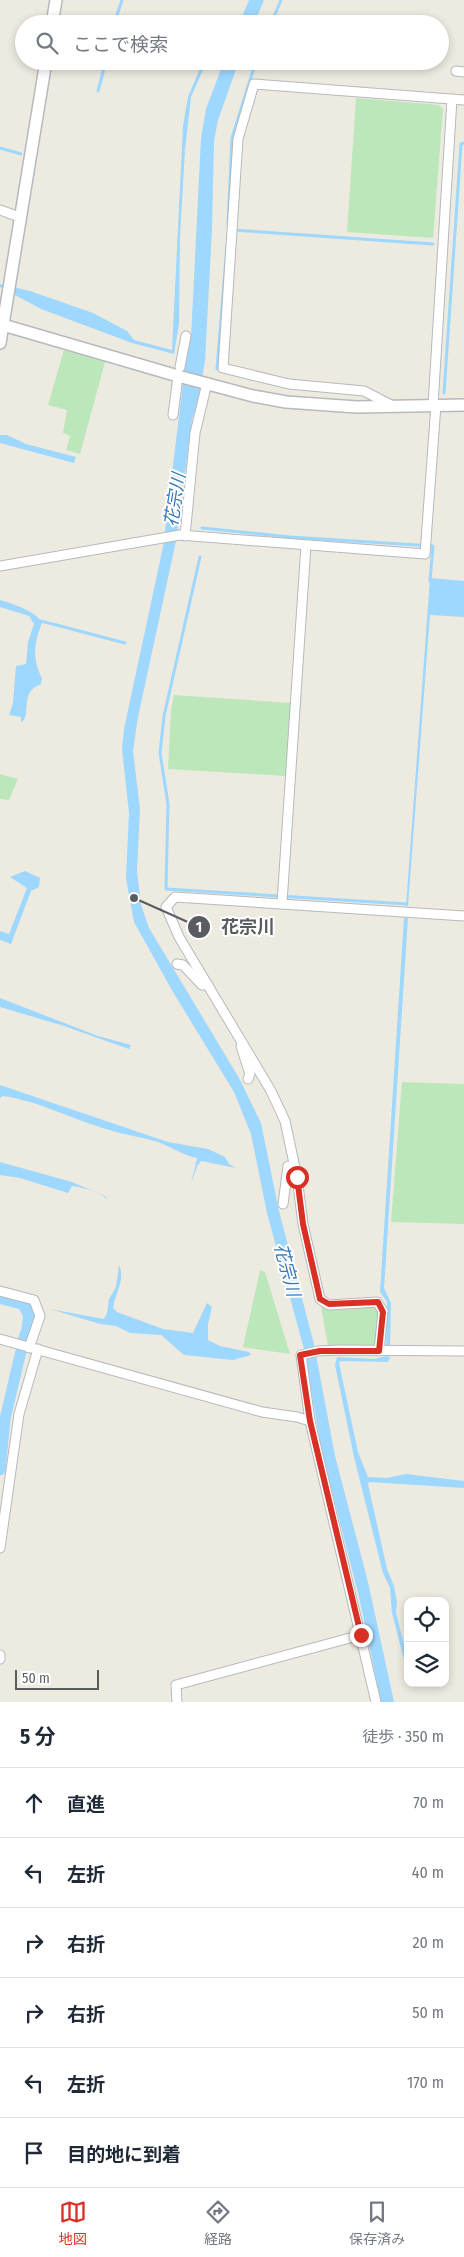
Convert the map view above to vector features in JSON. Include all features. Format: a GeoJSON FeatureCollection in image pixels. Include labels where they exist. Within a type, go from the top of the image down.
{"type":"FeatureCollection","features":[{"type":"Feature","properties":{"kind":"street"},"geometry":{"type":"LineString","coordinates":[[54,15],[56,0]]}},
{"type":"Feature","properties":{"kind":"street"},"geometry":{"type":"LineString","coordinates":[[0,343],[45,70]]}},
{"type":"Feature","properties":{"kind":"street"},"geometry":{"type":"LineString","coordinates":[[393,406],[364,391],[289,384],[223,368],[238,139],[254,84],[464,100]]}},
{"type":"Feature","properties":{"kind":"street"},"geometry":{"type":"LineString","coordinates":[[0,566],[183,535],[425,554],[452,98]]}},
{"type":"Feature","properties":{"kind":"street"},"geometry":{"type":"LineString","coordinates":[[0,210],[14,215]]}},
{"type":"Feature","properties":{"kind":"street"},"geometry":{"type":"LineString","coordinates":[[3,324],[180,373],[205,383],[253,396],[286,402],[357,407],[464,405]]}},
{"type":"Feature","properties":{"kind":"street"},"geometry":{"type":"LineString","coordinates":[[173,415],[186,336]]}},
{"type":"Feature","properties":{"kind":"street"},"geometry":{"type":"LineString","coordinates":[[183,535],[195,433],[205,383]]}},
{"type":"Feature","properties":{"kind":"street"},"geometry":{"type":"LineString","coordinates":[[282,903],[306,545]]}},
{"type":"Feature","properties":{"kind":"street"},"geometry":{"type":"LineString","coordinates":[[379,1351],[383,1312],[378,1302],[329,1304],[320,1299],[303,1224],[297,1177],[285,1121],[271,1091],[179,936],[166,907],[175,897],[464,916]]}},
{"type":"Feature","properties":{"kind":"street"},"geometry":{"type":"LineString","coordinates":[[177,964],[183,965],[202,985],[208,985]]}},
{"type":"Feature","properties":{"kind":"street"},"geometry":{"type":"LineString","coordinates":[[241,1039],[241,1048],[250,1074],[248,1079]]}},
{"type":"Feature","properties":{"kind":"street"},"geometry":{"type":"LineString","coordinates":[[283,1204],[288,1166]]}},
{"type":"Feature","properties":{"kind":"street"},"geometry":{"type":"LineString","coordinates":[[0,1291],[34,1300],[40,1316],[19,1414],[0,1548]]}},
{"type":"Feature","properties":{"kind":"street"},"geometry":{"type":"LineString","coordinates":[[0,1340],[262,1412],[297,1417],[310,1421]]}},
{"type":"Feature","properties":{"kind":"street"},"geometry":{"type":"LineString","coordinates":[[376,1702],[310,1421],[300,1355],[318,1351],[464,1351]]}},
{"type":"Feature","properties":{"kind":"street"},"geometry":{"type":"LineString","coordinates":[[177,1702],[176,1685],[361,1635]]}},
{"type":"Feature","properties":{"kind":"green space"},"geometry":{"type":"Polygon","coordinates":[[[356,98],[439,105],[443,109],[433,238],[347,232],[356,98]]]}},
{"type":"Feature","properties":{"kind":"green space"},"geometry":{"type":"Polygon","coordinates":[[[64,350],[105,362],[80,454],[66,450],[70,436],[63,433],[67,410],[48,405],[64,350]]]}},
{"type":"Feature","properties":{"kind":"green space"},"geometry":{"type":"Polygon","coordinates":[[[174,695],[291,703],[286,776],[168,769],[171,710],[174,695]]]}},
{"type":"Feature","properties":{"kind":"green space"},"geometry":{"type":"Polygon","coordinates":[[[0,774],[18,779],[9,800],[0,799],[0,774]]]}},
{"type":"Feature","properties":{"kind":"green space"},"geometry":{"type":"Polygon","coordinates":[[[402,1082],[464,1084],[464,1224],[391,1222],[402,1082]]]}},
{"type":"Feature","properties":{"kind":"green space"},"geometry":{"type":"Polygon","coordinates":[[[260,1270],[265,1272],[290,1354],[243,1347],[260,1270]]]}},
{"type":"Feature","properties":{"kind":"green space"},"geometry":{"type":"Polygon","coordinates":[[[320,1301],[375,1305],[379,1312],[375,1346],[328,1346],[320,1301]]]}},
{"type":"Feature","properties":{"kind":"water"},"geometry":{"type":"Polygon","coordinates":[[[249,0],[264,0],[258,15],[243,15],[249,0]]]}},
{"type":"Feature","properties":{"kind":"water"},"geometry":{"type":"Polygon","coordinates":[[[199,70],[203,70],[191,97],[185,150],[180,237],[179,324],[174,354],[132,343],[41,309],[0,287],[0,284],[30,291],[93,313],[127,331],[134,340],[172,350],[183,126],[188,97],[199,70]]]}},
{"type":"Feature","properties":{"kind":"water"},"geometry":{"type":"Polygon","coordinates":[[[221,70],[236,70],[218,120],[214,141],[212,229],[205,361],[198,403],[192,419],[176,541],[138,717],[133,751],[140,809],[137,871],[141,905],[149,928],[239,1078],[261,1123],[279,1211],[314,1344],[335,1456],[368,1582],[394,1702],[381,1702],[359,1597],[321,1448],[304,1349],[267,1213],[251,1134],[234,1092],[173,992],[134,922],[126,878],[129,813],[122,749],[124,729],[163,547],[186,359],[191,338],[201,138],[206,109],[221,70]]]}},
{"type":"Feature","properties":{"kind":"water"},"geometry":{"type":"Polygon","coordinates":[[[0,435],[7,435],[26,444],[76,457],[74,463],[0,443],[0,435]]]}},
{"type":"Feature","properties":{"kind":"water"},"geometry":{"type":"Polygon","coordinates":[[[430,578],[464,581],[464,617],[430,615],[408,906],[406,906],[430,578]]]}},
{"type":"Feature","properties":{"kind":"water"},"geometry":{"type":"Polygon","coordinates":[[[0,600],[30,612],[42,623],[35,651],[35,658],[42,678],[41,684],[30,692],[26,714],[21,723],[21,717],[9,715],[13,703],[16,666],[26,664],[28,642],[34,624],[29,616],[0,607],[0,600]]]}},
{"type":"Feature","properties":{"kind":"water"},"geometry":{"type":"Polygon","coordinates":[[[25,871],[40,878],[39,887],[31,891],[11,944],[0,940],[0,931],[9,934],[27,888],[10,877],[25,871]]]}},
{"type":"Feature","properties":{"kind":"water"},"geometry":{"type":"Polygon","coordinates":[[[404,918],[408,918],[384,1288],[391,1303],[390,1347],[386,1347],[387,1302],[380,1292],[404,918]]]}},
{"type":"Feature","properties":{"kind":"water"},"geometry":{"type":"Polygon","coordinates":[[[0,998],[98,1036],[131,1045],[129,1049],[64,1026],[0,1007],[0,998]]]}},
{"type":"Feature","properties":{"kind":"water"},"geometry":{"type":"Polygon","coordinates":[[[0,1085],[168,1142],[208,1149],[225,1157],[229,1164],[236,1168],[201,1161],[197,1166],[191,1184],[197,1158],[158,1142],[96,1126],[30,1102],[3,1096],[0,1098],[0,1085]]]}},
{"type":"Feature","properties":{"kind":"water"},"geometry":{"type":"Polygon","coordinates":[[[0,1162],[72,1182],[97,1192],[72,1186],[68,1193],[20,1178],[0,1175],[0,1162]]]}},
{"type":"Feature","properties":{"kind":"water"},"geometry":{"type":"Polygon","coordinates":[[[119,1265],[121,1281],[113,1308],[117,1312],[163,1329],[193,1333],[207,1303],[212,1307],[208,1324],[208,1340],[220,1346],[249,1352],[251,1355],[233,1360],[184,1355],[161,1335],[130,1333],[116,1326],[100,1324],[50,1309],[104,1319],[109,1299],[116,1287],[119,1265]]]}},
{"type":"Feature","properties":{"kind":"water"},"geometry":{"type":"Polygon","coordinates":[[[0,1295],[31,1304],[36,1315],[26,1343],[20,1341],[23,1316],[19,1309],[0,1304],[0,1295]]]}},
{"type":"Feature","properties":{"kind":"water"},"geometry":{"type":"Polygon","coordinates":[[[386,1356],[390,1357],[388,1362],[341,1361],[339,1363],[358,1452],[368,1477],[387,1478],[406,1474],[464,1481],[464,1488],[369,1482],[368,1484],[387,1569],[394,1586],[397,1602],[396,1613],[404,1645],[404,1660],[392,1613],[390,1588],[383,1573],[354,1457],[335,1365],[337,1357],[375,1359],[386,1356]]]}},
{"type":"Feature","properties":{"kind":"waterway"},"geometry":{"type":"LineString","coordinates":[[117,15],[122,0]]}},
{"type":"Feature","properties":{"kind":"waterway"},"geometry":{"type":"LineString","coordinates":[[275,15],[281,0]]}},
{"type":"Feature","properties":{"kind":"waterway"},"geometry":{"type":"LineString","coordinates":[[98,91],[104,70]]}},
{"type":"Feature","properties":{"kind":"waterway"},"geometry":{"type":"LineString","coordinates":[[228,224],[232,138],[253,70]]}},
{"type":"Feature","properties":{"kind":"waterway"},"geometry":{"type":"LineString","coordinates":[[444,393],[461,144],[464,143]]}},
{"type":"Feature","properties":{"kind":"waterway"},"geometry":{"type":"LineString","coordinates":[[0,148],[21,154]]}},
{"type":"Feature","properties":{"kind":"waterway"},"geometry":{"type":"LineString","coordinates":[[233,230],[433,244]]}},
{"type":"Feature","properties":{"kind":"waterway"},"geometry":{"type":"LineString","coordinates":[[217,369],[227,245]]}},
{"type":"Feature","properties":{"kind":"waterway"},"geometry":{"type":"LineString","coordinates":[[202,528],[290,537],[433,546],[430,581]]}},
{"type":"Feature","properties":{"kind":"waterway"},"geometry":{"type":"LineString","coordinates":[[200,557],[164,716],[160,753],[168,804],[166,889],[407,904]]}},
{"type":"Feature","properties":{"kind":"waterway"},"geometry":{"type":"LineString","coordinates":[[41,621],[125,643]]}},
{"type":"Feature","properties":{"kind":"waterway"},"geometry":{"type":"LineString","coordinates":[[0,1470],[5,1419],[25,1334]]}},
{"type":"Feature","properties":{"kind":"place","name":"花宗川"},"geometry":{"type":"Point","coordinates":[134,898]}},
{"type":"Feature","properties":{"kind":"route"},"geometry":{"type":"LineString","coordinates":[[297,1177],[303,1224],[320,1299],[329,1304],[378,1302],[383,1312],[379,1351],[320,1351],[300,1355],[310,1421],[361,1635]]}}]}
